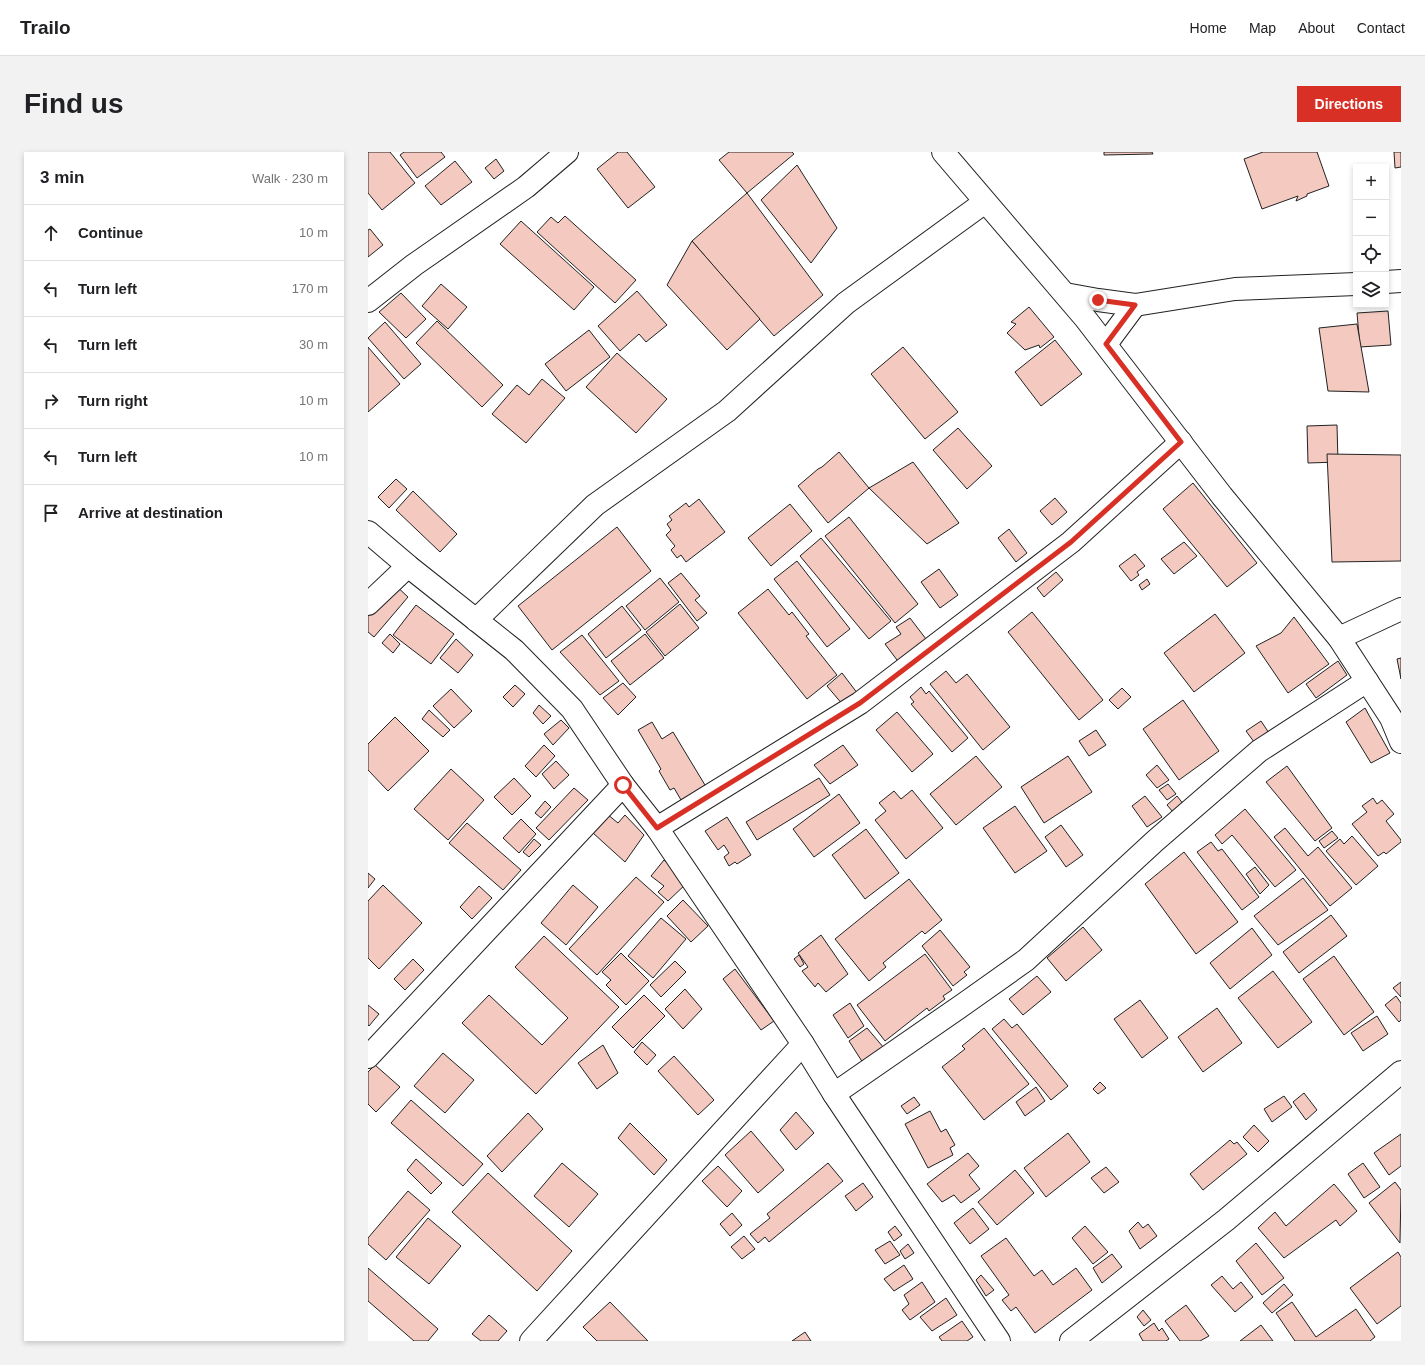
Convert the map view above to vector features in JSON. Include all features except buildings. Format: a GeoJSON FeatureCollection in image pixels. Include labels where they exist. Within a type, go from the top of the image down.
{"type":"FeatureCollection","features":[{"type":"Feature","properties":{"kind":"street"},"geometry":{"type":"LineString","coordinates":[[368,301],[414,265],[526,187],[567,152]]}},
{"type":"Feature","properties":{"kind":"street"},"geometry":{"type":"LineString","coordinates":[[943,152],[1106,344],[1222,496],[1339,638],[1391,718],[1401,742]]}},
{"type":"Feature","properties":{"kind":"street"},"geometry":{"type":"LineString","coordinates":[[476,620],[595,505],[727,412],[846,303],[986,202]]}},
{"type":"Feature","properties":{"kind":"street"},"geometry":{"type":"LineString","coordinates":[[1389,282],[1401,281]]}},
{"type":"Feature","properties":{"kind":"street"},"geometry":{"type":"LineString","coordinates":[[1065,294],[1135,305],[1235,289],[1353,284]]}},
{"type":"Feature","properties":{"kind":"street"},"geometry":{"type":"LineString","coordinates":[[1106,344],[1135,305]]}},
{"type":"Feature","properties":{"kind":"street"},"geometry":{"type":"LineString","coordinates":[[657,828],[860,703],[1071,542],[1181,442]]}},
{"type":"Feature","properties":{"kind":"street"},"geometry":{"type":"LineString","coordinates":[[368,532],[408,566],[514,650],[572,709],[623,785],[657,828],[803,1044],[834,1094],[999,1341]]}},
{"type":"Feature","properties":{"kind":"street"},"geometry":{"type":"LineString","coordinates":[[368,604],[408,566]]}},
{"type":"Feature","properties":{"kind":"street"},"geometry":{"type":"LineString","coordinates":[[1339,638],[1401,609]]}},
{"type":"Feature","properties":{"kind":"street"},"geometry":{"type":"LineString","coordinates":[[834,1094],[1026,960],[1155,841],[1259,751],[1367,681]]}},
{"type":"Feature","properties":{"kind":"street"},"geometry":{"type":"LineString","coordinates":[[368,1057],[623,785]]}},
{"type":"Feature","properties":{"kind":"street"},"geometry":{"type":"LineString","coordinates":[[531,1341],[803,1044]]}},
{"type":"Feature","properties":{"kind":"street"},"geometry":{"type":"LineString","coordinates":[[1071,1341],[1226,1220],[1401,1072]]}},
{"type":"Feature","properties":{"kind":"route"},"geometry":{"type":"LineString","coordinates":[[623,785],[657,828],[860,703],[1071,542],[1181,442],[1106,344],[1135,305],[1098,300]]}}]}
